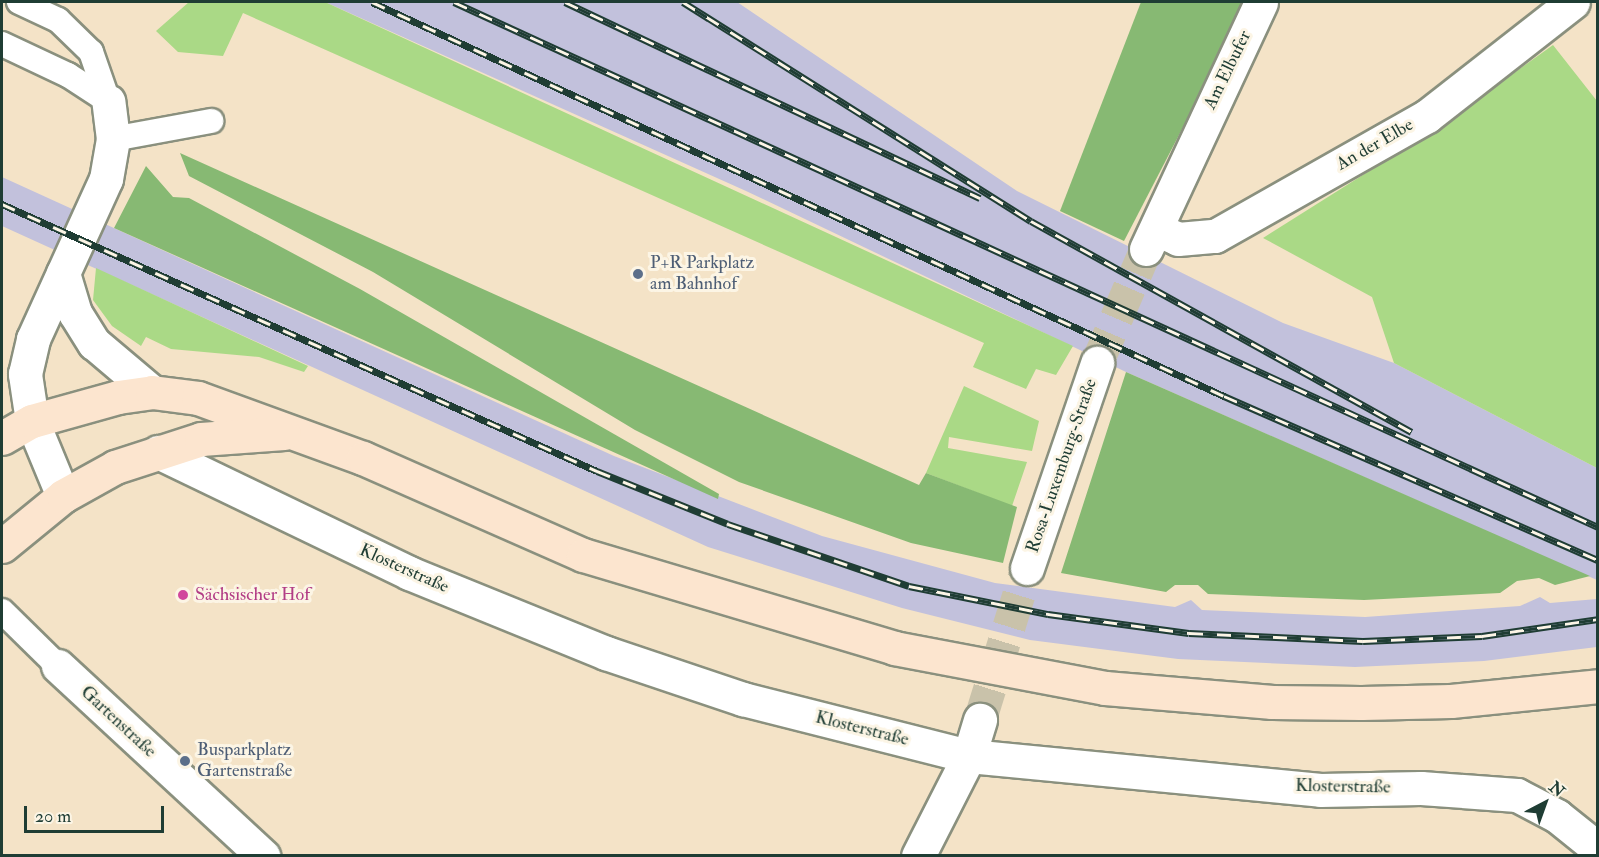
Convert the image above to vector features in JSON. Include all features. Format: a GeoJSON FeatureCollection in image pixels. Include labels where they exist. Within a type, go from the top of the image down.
{"type":"FeatureCollection","features":[{"type":"Feature","properties":{"kind":"main road"},"geometry":{"type":"LineString","coordinates":[[2,438],[32,421],[152,392],[230,406],[301,433],[583,555],[894,648],[1031,676],[1272,702],[1451,701],[1598,686]]}},
{"type":"Feature","properties":{"kind":"main road"},"geometry":{"type":"LineString","coordinates":[[2,546],[63,496],[115,467],[158,452],[253,432],[301,433]]}},
{"type":"Feature","properties":{"kind":"street","name":"Am Elbufer"},"geometry":{"type":"LineString","coordinates":[[1151,239],[1194,138],[1262,2]]}},
{"type":"Feature","properties":{"kind":"street","name":"An der Elbe"},"geometry":{"type":"LineString","coordinates":[[1151,239],[1215,236],[1427,116],[1572,2]]}},
{"type":"Feature","properties":{"kind":"street"},"geometry":{"type":"LineString","coordinates":[[63,496],[32,421],[26,362],[106,179],[113,139],[108,101]]}},
{"type":"Feature","properties":{"kind":"street"},"geometry":{"type":"LineString","coordinates":[[63,273],[75,313],[94,343],[152,392]]}},
{"type":"Feature","properties":{"kind":"street","name":"Rosa-Luxemburg-Straße"},"geometry":{"type":"LineString","coordinates":[[1027,568],[1097,363]]}},
{"type":"Feature","properties":{"kind":"street","name":"Klosterstraße"},"geometry":{"type":"LineString","coordinates":[[158,452],[409,573],[606,653],[743,699],[969,756],[1320,790],[1420,788],[1517,795],[1557,816],[1598,849]]}},
{"type":"Feature","properties":{"kind":"street","name":"Gartenstraße"},"geometry":{"type":"LineString","coordinates":[[57,666],[263,855]]}},
{"type":"Feature","properties":{"kind":"street"},"geometry":{"type":"LineString","coordinates":[[918,855],[969,756],[980,720]]}},
{"type":"Feature","properties":{"kind":"lane"},"geometry":{"type":"LineString","coordinates":[[19,2],[58,20],[91,52],[108,101]]}},
{"type":"Feature","properties":{"kind":"lane"},"geometry":{"type":"LineString","coordinates":[[2,44],[68,75],[108,101]]}},
{"type":"Feature","properties":{"kind":"lane"},"geometry":{"type":"LineString","coordinates":[[113,139],[211,121]]}},
{"type":"Feature","properties":{"kind":"lane","name":"Gartenstraße"},"geometry":{"type":"LineString","coordinates":[[2,611],[57,666]]}},
{"type":"Feature","properties":{"kind":"shaded area"},"geometry":{"type":"Polygon","coordinates":[[[325,2],[737,2],[1017,191],[1283,323],[1394,363],[1597,468],[1597,580],[1126,372],[746,191],[325,2]]]}},
{"type":"Feature","properties":{"kind":"shaded area"},"geometry":{"type":"Polygon","coordinates":[[[2,177],[614,456],[822,536],[995,583],[1175,607],[1191,600],[1202,610],[1365,617],[1520,606],[1540,597],[1550,603],[1597,599],[1597,647],[1484,661],[1355,667],[1178,659],[1030,640],[902,608],[708,547],[2,226],[2,177]]]}},
{"type":"Feature","properties":{"kind":"green space"},"geometry":{"type":"Polygon","coordinates":[[[189,2],[325,2],[1073,346],[1056,375],[1036,369],[1026,389],[973,367],[984,343],[243,13],[223,56],[178,52],[156,31],[189,2]]]}},
{"type":"Feature","properties":{"kind":"green space"},"geometry":{"type":"Polygon","coordinates":[[[1141,2],[1248,2],[1124,241],[1060,211],[1141,2]]]}},
{"type":"Feature","properties":{"kind":"green space"},"geometry":{"type":"Polygon","coordinates":[[[1553,45],[1597,101],[1597,468],[1394,363],[1372,297],[1263,238],[1428,134],[1553,45]]]}},
{"type":"Feature","properties":{"kind":"green space"},"geometry":{"type":"Polygon","coordinates":[[[180,153],[919,485],[926,473],[1017,507],[1003,563],[911,543],[739,482],[635,430],[373,272],[189,176],[180,153]]]}},
{"type":"Feature","properties":{"kind":"green space"},"geometry":{"type":"Polygon","coordinates":[[[146,166],[173,197],[189,198],[360,289],[719,494],[718,499],[114,228],[146,166]]]}},
{"type":"Feature","properties":{"kind":"green space"},"geometry":{"type":"Polygon","coordinates":[[[96,268],[308,366],[304,372],[259,357],[171,349],[146,337],[141,346],[112,326],[93,300],[96,268]]]}},
{"type":"Feature","properties":{"kind":"green space"},"geometry":{"type":"Polygon","coordinates":[[[1126,372],[1590,576],[1555,585],[1539,578],[1517,581],[1500,593],[1364,600],[1208,594],[1198,585],[1175,585],[1166,592],[1061,573],[1126,372]]]}},
{"type":"Feature","properties":{"kind":"green space"},"geometry":{"type":"Polygon","coordinates":[[[964,386],[1039,421],[1032,451],[949,437],[948,448],[1027,462],[1012,506],[926,473],[964,386]]]}},
{"type":"Feature","properties":{"kind":"tunnel"},"geometry":{"type":"LineString","coordinates":[[1097,363],[1146,249]]}},
{"type":"Feature","properties":{"kind":"tunnel"},"geometry":{"type":"LineString","coordinates":[[980,720],[1027,568]]}},
{"type":"Feature","properties":{"kind":"railway"},"geometry":{"type":"LineString","coordinates":[[372,2],[1224,396],[1598,560]]}},
{"type":"Feature","properties":{"kind":"railway"},"geometry":{"type":"LineString","coordinates":[[454,2],[1598,527]]}},
{"type":"Feature","properties":{"kind":"railway"},"geometry":{"type":"LineString","coordinates":[[565,2],[980,198]]}},
{"type":"Feature","properties":{"kind":"railway"},"geometry":{"type":"LineString","coordinates":[[683,2],[1031,221],[1411,432]]}},
{"type":"Feature","properties":{"kind":"railway"},"geometry":{"type":"LineString","coordinates":[[2,204],[597,471],[728,524],[909,586],[1048,614],[1189,633],[1363,641],[1482,636],[1598,619]]}},
{"type":"Feature","properties":{"kind":"place","name":"P+R Parkplatz am Bahnhof"},"geometry":{"type":"Point","coordinates":[638,274]}},
{"type":"Feature","properties":{"kind":"place","name":"Sächsischer Hof"},"geometry":{"type":"Point","coordinates":[183,595]}},
{"type":"Feature","properties":{"kind":"place","name":"Busparkplatz Gartenstraße"},"geometry":{"type":"Point","coordinates":[185,761]}}]}
